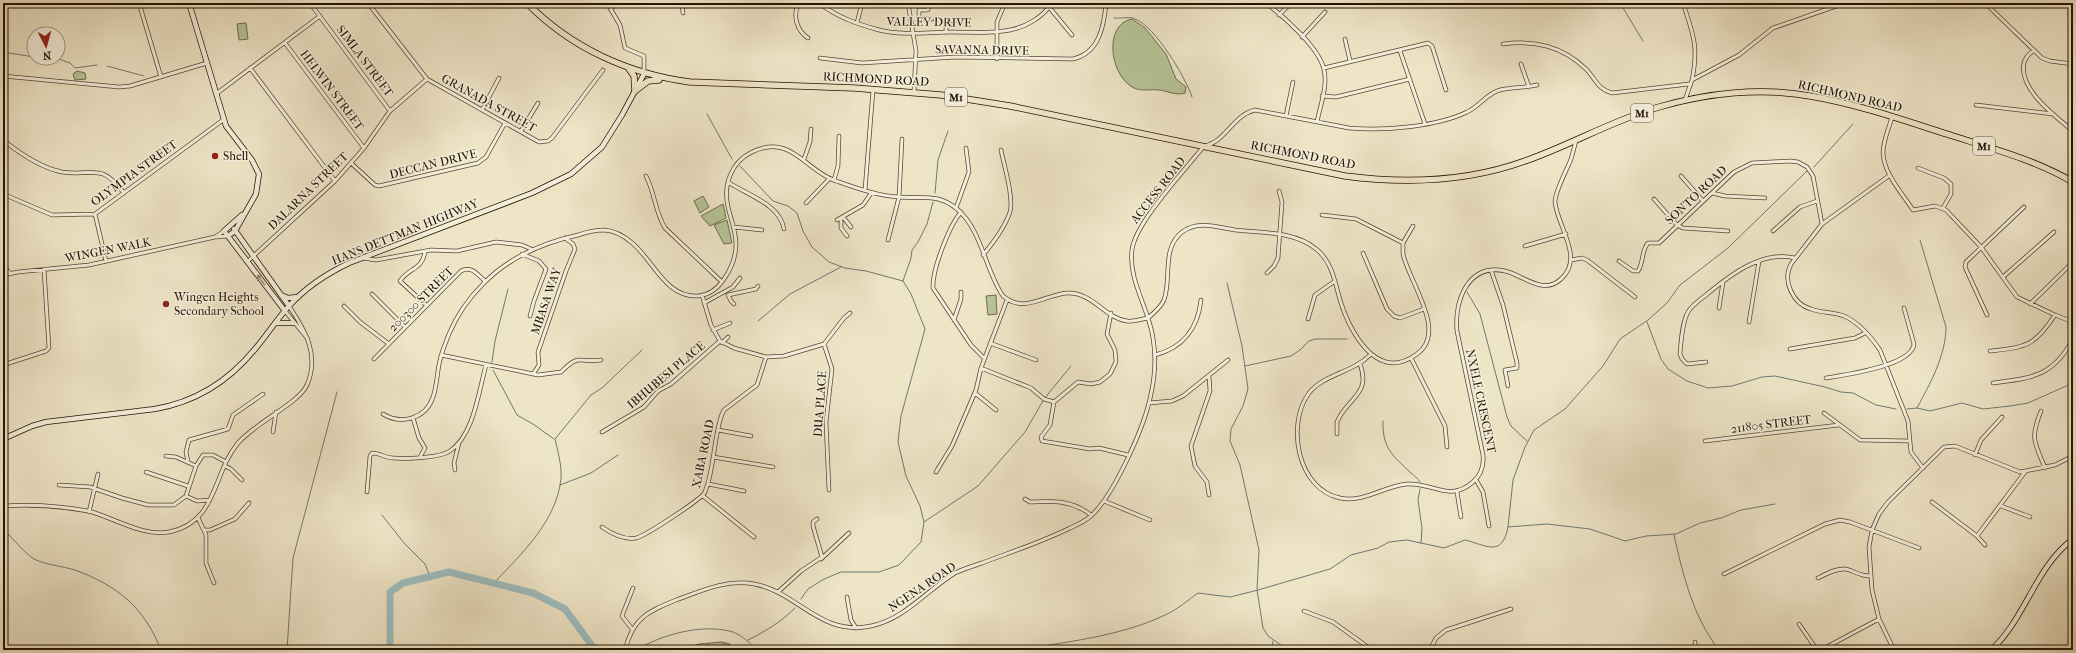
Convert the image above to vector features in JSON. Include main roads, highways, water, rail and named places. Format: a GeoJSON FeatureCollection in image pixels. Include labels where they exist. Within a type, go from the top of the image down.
{"type":"FeatureCollection","features":[{"type":"Feature","properties":{"kind":"highway","name":"RICHMOND ROAD"},"geometry":{"type":"LineString","coordinates":[[527,3],[555,28],[573,41],[628,68],[644,74],[673,80],[914,91],[1010,106],[1345,176],[1398,181],[1458,177],[1488,172],[1526,160],[1635,115],[1685,101],[1723,95],[1783,92],[1811,96],[1892,116],[2028,160],[2073,182]]}},
{"type":"Feature","properties":{"kind":"highway"},"geometry":{"type":"LineString","coordinates":[[628,68],[634,76],[635,91],[644,83],[652,80],[673,80]]}},
{"type":"Feature","properties":{"kind":"waterway"},"geometry":{"type":"LineString","coordinates":[[1415,7],[1418,3]]}},
{"type":"Feature","properties":{"kind":"waterway"},"geometry":{"type":"LineString","coordinates":[[1620,3],[1643,41]]}},
{"type":"Feature","properties":{"kind":"waterway"},"geometry":{"type":"LineString","coordinates":[[1114,18],[1133,18],[1152,31],[1177,66],[1189,88],[1192,97]]}},
{"type":"Feature","properties":{"kind":"waterway"},"geometry":{"type":"LineString","coordinates":[[3,52],[26,56]]}},
{"type":"Feature","properties":{"kind":"waterway"},"geometry":{"type":"LineString","coordinates":[[66,62],[75,68],[97,65]]}},
{"type":"Feature","properties":{"kind":"waterway"},"geometry":{"type":"LineString","coordinates":[[107,66],[144,76]]}},
{"type":"Feature","properties":{"kind":"waterway"},"geometry":{"type":"LineString","coordinates":[[707,114],[732,159]]}},
{"type":"Feature","properties":{"kind":"waterway"},"geometry":{"type":"LineString","coordinates":[[1814,167],[1853,124]]}},
{"type":"Feature","properties":{"kind":"waterway"},"geometry":{"type":"LineString","coordinates":[[935,193],[938,160],[948,131]]}},
{"type":"Feature","properties":{"kind":"waterway"},"geometry":{"type":"LineString","coordinates":[[740,166],[773,201],[788,206],[797,213],[803,231],[812,247],[829,262],[845,268],[866,271],[903,281],[911,294],[925,329],[901,416],[898,442],[906,476],[920,506],[924,522],[921,542],[899,565],[879,572],[841,572],[824,579],[808,589],[801,599]]}},
{"type":"Feature","properties":{"kind":"waterway"},"geometry":{"type":"LineString","coordinates":[[1508,527],[1513,480],[1525,447],[1534,430],[1565,409],[1603,366],[1620,339],[1648,320],[1667,303],[1680,285],[1728,248],[1807,171]]}},
{"type":"Feature","properties":{"kind":"waterway"},"geometry":{"type":"LineString","coordinates":[[903,281],[911,258],[912,250],[927,224],[933,202]]}},
{"type":"Feature","properties":{"kind":"waterway"},"geometry":{"type":"LineString","coordinates":[[1917,408],[1932,379],[1940,359],[1946,327],[1920,240]]}},
{"type":"Feature","properties":{"kind":"waterway"},"geometry":{"type":"LineString","coordinates":[[758,321],[790,294],[841,267]]}},
{"type":"Feature","properties":{"kind":"waterway"},"geometry":{"type":"LineString","coordinates":[[1227,283],[1242,346],[1248,389],[1243,406],[1231,429],[1230,441],[1240,465],[1259,550],[1257,590],[1263,628],[1268,636],[1288,650]]}},
{"type":"Feature","properties":{"kind":"waterway"},"geometry":{"type":"LineString","coordinates":[[492,362],[495,341],[508,289]]}},
{"type":"Feature","properties":{"kind":"waterway"},"geometry":{"type":"LineString","coordinates":[[1467,292],[1480,314],[1507,417],[1511,426],[1527,441]]}},
{"type":"Feature","properties":{"kind":"waterway"},"geometry":{"type":"LineString","coordinates":[[1647,322],[1661,359],[1668,369],[1687,381],[1708,388],[1732,386],[1762,377],[1775,376],[1841,392],[1853,393],[1876,405],[1896,409]]}},
{"type":"Feature","properties":{"kind":"waterway"},"geometry":{"type":"LineString","coordinates":[[1245,366],[1291,356],[1309,341],[1315,339],[1347,339]]}},
{"type":"Feature","properties":{"kind":"waterway"},"geometry":{"type":"LineString","coordinates":[[494,583],[536,536],[545,523],[558,495],[561,474],[555,439],[591,395],[602,388],[642,350]]}},
{"type":"Feature","properties":{"kind":"waterway"},"geometry":{"type":"LineString","coordinates":[[924,522],[978,486],[1025,432],[1044,399],[1071,366]]}},
{"type":"Feature","properties":{"kind":"waterway"},"geometry":{"type":"LineString","coordinates":[[493,370],[517,415],[554,439]]}},
{"type":"Feature","properties":{"kind":"waterway"},"geometry":{"type":"LineString","coordinates":[[1907,409],[1917,408],[1930,411],[1962,403],[1983,409],[2010,406],[2028,403],[2073,383]]}},
{"type":"Feature","properties":{"kind":"waterway"},"geometry":{"type":"LineString","coordinates":[[287,650],[293,558],[337,392]]}},
{"type":"Feature","properties":{"kind":"waterway"},"geometry":{"type":"LineString","coordinates":[[1383,421],[1384,438],[1390,451],[1420,482]]}},
{"type":"Feature","properties":{"kind":"waterway"},"geometry":{"type":"LineString","coordinates":[[560,485],[591,473],[618,455]]}},
{"type":"Feature","properties":{"kind":"waterway"},"geometry":{"type":"LineString","coordinates":[[1420,489],[1418,500],[1422,528],[1421,543]]}},
{"type":"Feature","properties":{"kind":"waterway"},"geometry":{"type":"LineString","coordinates":[[1014,650],[1091,638],[1130,628],[1169,613],[1198,593],[1230,597],[1258,590],[1330,569],[1351,555],[1378,548],[1389,542],[1407,540],[1444,548],[1465,540],[1492,547],[1502,543],[1508,527],[1547,524],[1590,529],[1625,541],[1646,536],[1676,534],[1700,523],[1721,518],[1741,510],[1775,504]]}},
{"type":"Feature","properties":{"kind":"waterway"},"geometry":{"type":"LineString","coordinates":[[382,515],[404,543],[425,564],[430,576]]}},
{"type":"Feature","properties":{"kind":"waterway"},"geometry":{"type":"LineString","coordinates":[[3,529],[26,553],[34,559],[44,563],[75,570],[90,576],[117,591],[138,610],[154,635],[161,650]]}},
{"type":"Feature","properties":{"kind":"waterway"},"geometry":{"type":"LineString","coordinates":[[1674,535],[1690,595],[1702,624],[1719,650]]}},
{"type":"Feature","properties":{"kind":"waterway"},"geometry":{"type":"LineString","coordinates":[[390,650],[390,592],[403,583],[449,572],[533,593],[565,609],[593,647],[602,650]]}},
{"type":"Feature","properties":{"kind":"waterway"},"geometry":{"type":"LineString","coordinates":[[748,640],[773,626],[795,608]]}},
{"type":"Feature","properties":{"kind":"waterway"},"geometry":{"type":"LineString","coordinates":[[636,650],[657,640],[681,632],[706,629],[718,629],[733,632],[757,650]]}},
{"type":"Feature","properties":{"kind":"waterway"},"geometry":{"type":"LineString","coordinates":[[1271,650],[1273,641]]}},
{"type":"Feature","properties":{"kind":"place","name":"Shell"},"geometry":{"type":"Point","coordinates":[215,156]}},
{"type":"Feature","properties":{"kind":"place","name":"Wingen Heights Secondary School"},"geometry":{"type":"Point","coordinates":[166,304]}}]}
